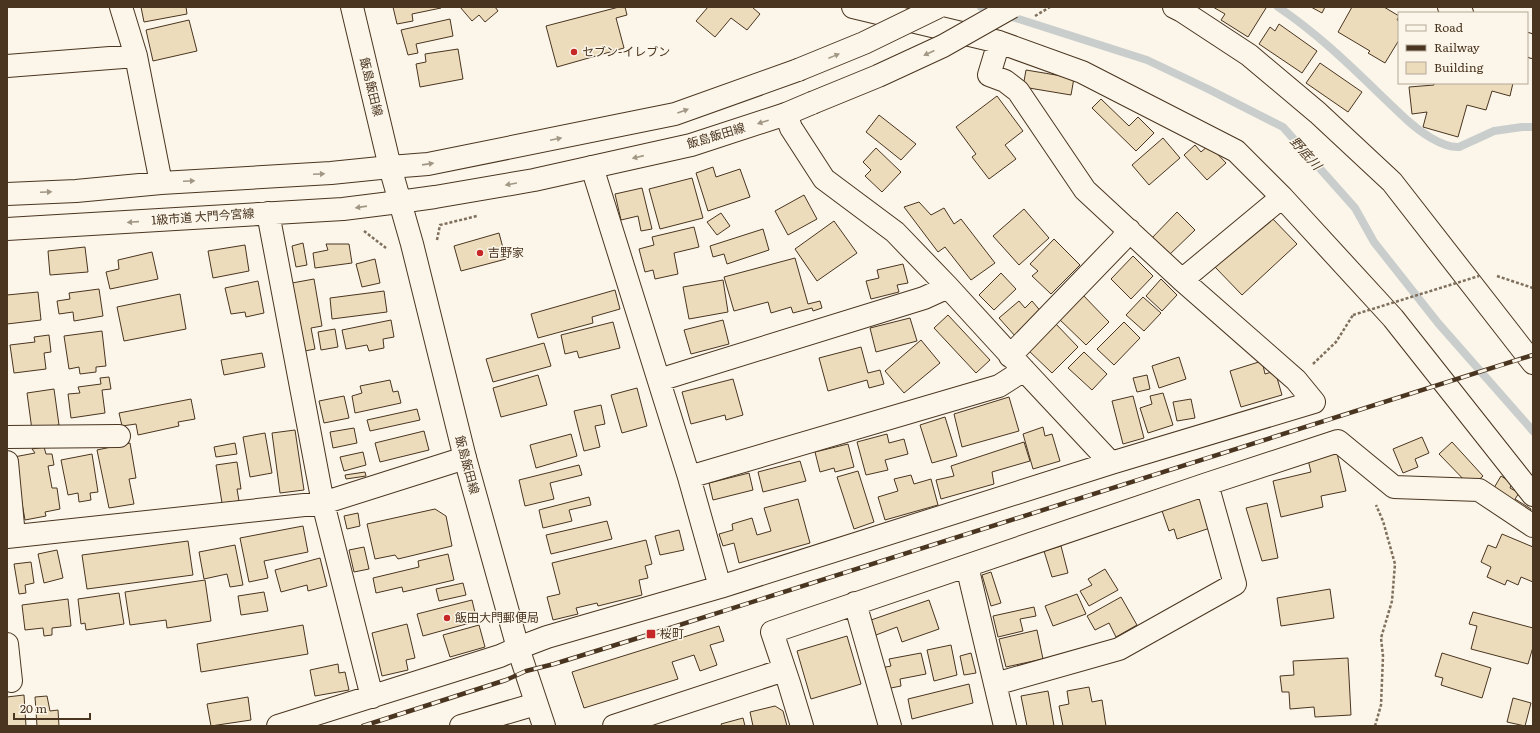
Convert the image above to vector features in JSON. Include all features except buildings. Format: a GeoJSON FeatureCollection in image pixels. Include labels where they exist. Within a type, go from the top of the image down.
{"type":"FeatureCollection","features":[{"type":"Feature","properties":{"kind":"street"},"geometry":{"type":"LineString","coordinates":[[122,7],[136,56],[161,183]]}},
{"type":"Feature","properties":{"kind":"street","name":"飯島飯田線"},"geometry":{"type":"LineString","coordinates":[[352,7],[390,167],[412,244],[465,458],[518,648],[544,726]]}},
{"type":"Feature","properties":{"kind":"street"},"geometry":{"type":"LineString","coordinates":[[853,7],[999,42],[1082,72],[1236,152],[1282,197],[1393,318],[1533,495]]}},
{"type":"Feature","properties":{"kind":"street"},"geometry":{"type":"LineString","coordinates":[[7,194],[331,173],[428,164],[676,114],[798,70],[864,44],[938,7]]}},
{"type":"Feature","properties":{"kind":"street","name":"飯島飯田線"},"geometry":{"type":"LineString","coordinates":[[399,202],[526,181],[691,145],[786,114],[878,76],[943,46],[1012,7]]}},
{"type":"Feature","properties":{"kind":"street"},"geometry":{"type":"LineString","coordinates":[[1174,7],[1249,55],[1318,113],[1392,182],[1533,363]]}},
{"type":"Feature","properties":{"kind":"street"},"geometry":{"type":"LineString","coordinates":[[1449,7],[1460,12]]}},
{"type":"Feature","properties":{"kind":"street"},"geometry":{"type":"LineString","coordinates":[[278,726],[500,656],[547,637],[720,587],[1111,463],[1314,402],[1296,380],[1182,280],[1085,190],[1018,91],[1005,81],[989,75],[999,42]]}},
{"type":"Feature","properties":{"kind":"street"},"geometry":{"type":"LineString","coordinates":[[7,66],[136,56]]}},
{"type":"Feature","properties":{"kind":"street"},"geometry":{"type":"LineString","coordinates":[[786,114],[791,128],[824,179],[895,232],[1111,463]]}},
{"type":"Feature","properties":{"kind":"street"},"geometry":{"type":"LineString","coordinates":[[592,167],[689,478],[720,587]]}},
{"type":"Feature","properties":{"kind":"street"},"geometry":{"type":"LineString","coordinates":[[1182,280],[1282,197]]}},
{"type":"Feature","properties":{"kind":"street","name":"1級市道 大門今宮線"},"geometry":{"type":"LineString","coordinates":[[7,229],[343,209],[399,202]]}},
{"type":"Feature","properties":{"kind":"street"},"geometry":{"type":"LineString","coordinates":[[268,213],[323,503],[372,697]]}},
{"type":"Feature","properties":{"kind":"street"},"geometry":{"type":"LineString","coordinates":[[689,478],[999,386],[1121,242],[1129,230]]}},
{"type":"Feature","properties":{"kind":"street"},"geometry":{"type":"LineString","coordinates":[[659,380],[924,298],[948,287]]}},
{"type":"Feature","properties":{"kind":"street"},"geometry":{"type":"LineString","coordinates":[[7,437],[119,436]]}},
{"type":"Feature","properties":{"kind":"street"},"geometry":{"type":"LineString","coordinates":[[802,726],[772,632],[1338,441],[1394,487],[1480,490],[1533,526]]}},
{"type":"Feature","properties":{"kind":"street"},"geometry":{"type":"LineString","coordinates":[[7,462],[11,537],[323,503],[465,458]]}},
{"type":"Feature","properties":{"kind":"street"},"geometry":{"type":"LineString","coordinates":[[995,684],[1119,649],[1236,584],[1207,484]]}},
{"type":"Feature","properties":{"kind":"street"},"geometry":{"type":"LineString","coordinates":[[967,566],[1005,726]]}},
{"type":"Feature","properties":{"kind":"street"},"geometry":{"type":"LineString","coordinates":[[855,603],[890,726]]}},
{"type":"Feature","properties":{"kind":"street"},"geometry":{"type":"LineString","coordinates":[[7,644],[12,681]]}},
{"type":"Feature","properties":{"kind":"street"},"geometry":{"type":"LineString","coordinates":[[614,726],[784,670]]}},
{"type":"Feature","properties":{"kind":"street"},"geometry":{"type":"LineString","coordinates":[[461,726],[536,704]]}},
{"type":"Feature","properties":{"kind":"path"},"geometry":{"type":"LineString","coordinates":[[1491,273],[1533,288]]}},
{"type":"Feature","properties":{"kind":"path"},"geometry":{"type":"LineString","coordinates":[[1296,380],[1336,342],[1353,315],[1479,276]]}},
{"type":"Feature","properties":{"kind":"path"},"geometry":{"type":"LineString","coordinates":[[1374,501],[1384,521],[1395,564],[1392,601],[1381,638],[1383,656],[1381,705],[1375,726]]}},
{"type":"Feature","properties":{"kind":"waterway","name":"野底川"},"geometry":{"type":"LineString","coordinates":[[981,7],[1147,60],[1283,127],[1355,208],[1374,242],[1438,323],[1533,431]]}},
{"type":"Feature","properties":{"kind":"waterway"},"geometry":{"type":"LineString","coordinates":[[1278,7],[1296,19],[1329,47],[1412,124],[1424,134],[1438,142],[1452,147],[1459,147],[1494,131],[1533,127]]}},
{"type":"Feature","properties":{"kind":"railway"},"geometry":{"type":"LineString","coordinates":[[363,726],[506,680],[526,671],[554,664],[651,634],[1533,355]]}},
{"type":"Feature","properties":{"kind":"place","name":"セブン-イレブン"},"geometry":{"type":"Point","coordinates":[574,52]}},
{"type":"Feature","properties":{"kind":"place","name":"吉野家"},"geometry":{"type":"Point","coordinates":[480,253]}},
{"type":"Feature","properties":{"kind":"place","name":"飯田大門郵便局"},"geometry":{"type":"Point","coordinates":[447,618]}},
{"type":"Feature","properties":{"kind":"place","name":"桜町"},"geometry":{"type":"Point","coordinates":[651,634]}}]}
